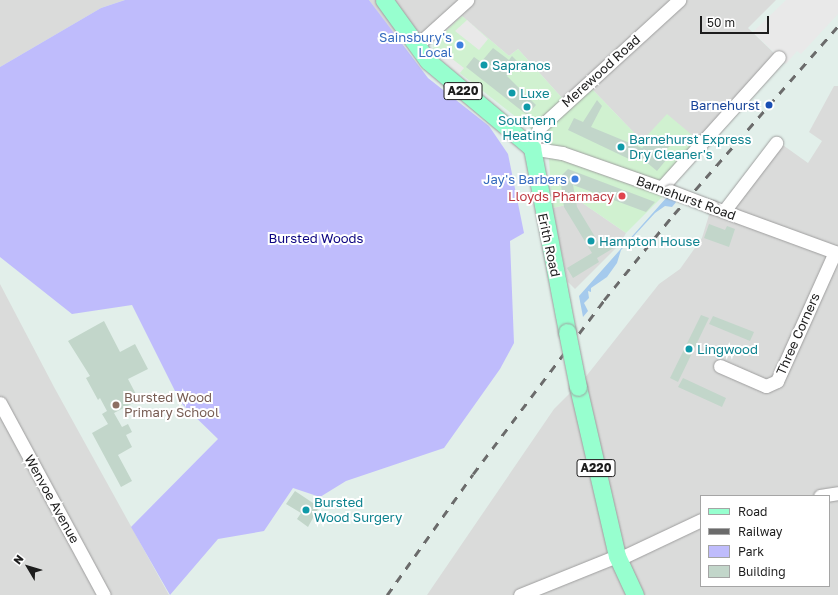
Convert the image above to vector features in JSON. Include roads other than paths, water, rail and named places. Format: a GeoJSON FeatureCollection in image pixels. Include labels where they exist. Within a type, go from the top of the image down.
{"type":"FeatureCollection","features":[{"type":"Feature","properties":{"kind":"main road","name":"A220"},"geometry":{"type":"LineString","coordinates":[[384,0],[416,46],[443,76],[532,148]]}},
{"type":"Feature","properties":{"kind":"main road","name":"Erith Road"},"geometry":{"type":"LineString","coordinates":[[532,148],[566,332],[578,387],[621,556],[635,595]]}},
{"type":"Feature","properties":{"kind":"street"},"geometry":{"type":"LineString","coordinates":[[416,46],[467,0]]}},
{"type":"Feature","properties":{"kind":"street","name":"Merewood Road"},"geometry":{"type":"LineString","coordinates":[[532,148],[539,128],[678,0]]}},
{"type":"Feature","properties":{"kind":"street"},"geometry":{"type":"LineString","coordinates":[[665,190],[779,57]]}},
{"type":"Feature","properties":{"kind":"street"},"geometry":{"type":"LineString","coordinates":[[718,209],[776,143]]}},
{"type":"Feature","properties":{"kind":"street","name":"Barnehurst Road"},"geometry":{"type":"LineString","coordinates":[[532,148],[562,153],[836,253]]}},
{"type":"Feature","properties":{"kind":"street","name":"Three Corners"},"geometry":{"type":"LineString","coordinates":[[720,366],[766,386],[777,381],[836,253]]}},
{"type":"Feature","properties":{"kind":"street","name":"Wenvoe Avenue"},"geometry":{"type":"LineString","coordinates":[[0,403],[104,595]]}},
{"type":"Feature","properties":{"kind":"street"},"geometry":{"type":"LineString","coordinates":[[826,495],[838,493]]}},
{"type":"Feature","properties":{"kind":"street"},"geometry":{"type":"LineString","coordinates":[[520,595],[621,556],[700,520]]}},
{"type":"Feature","properties":{"kind":"railway"},"geometry":{"type":"LineString","coordinates":[[387,595],[473,474],[604,300],[674,214],[838,26]]}},
{"type":"Feature","properties":{"kind":"place","name":"Sainsbury's Local"},"geometry":{"type":"Point","coordinates":[460,45]}},
{"type":"Feature","properties":{"kind":"place","name":"Sapranos"},"geometry":{"type":"Point","coordinates":[484,65]}},
{"type":"Feature","properties":{"kind":"place","name":"Luxe"},"geometry":{"type":"Point","coordinates":[512,93]}},
{"type":"Feature","properties":{"kind":"place","name":"Barnehurst"},"geometry":{"type":"Point","coordinates":[769,105]}},
{"type":"Feature","properties":{"kind":"place","name":"Southern Heating"},"geometry":{"type":"Point","coordinates":[527,107]}},
{"type":"Feature","properties":{"kind":"place","name":"Barnehurst Express Dry Cleaner's"},"geometry":{"type":"Point","coordinates":[621,147]}},
{"type":"Feature","properties":{"kind":"place","name":"Jay's Barbers"},"geometry":{"type":"Point","coordinates":[575,179]}},
{"type":"Feature","properties":{"kind":"place","name":"Lloyds Pharmacy"},"geometry":{"type":"Point","coordinates":[622,196]}},
{"type":"Feature","properties":{"kind":"place","name":"Hampton House"},"geometry":{"type":"Point","coordinates":[591,241]}},
{"type":"Feature","properties":{"kind":"place","name":"Lingwood"},"geometry":{"type":"Point","coordinates":[689,349]}},
{"type":"Feature","properties":{"kind":"place","name":"Bursted Wood Primary School"},"geometry":{"type":"Point","coordinates":[116,405]}},
{"type":"Feature","properties":{"kind":"place","name":"Bursted Wood Surgery"},"geometry":{"type":"Point","coordinates":[306,510]}},
{"type":"Feature","properties":{"kind":"park label","name":"Bursted Woods"},"geometry":{"type":"Point","coordinates":[316,238]}}]}
